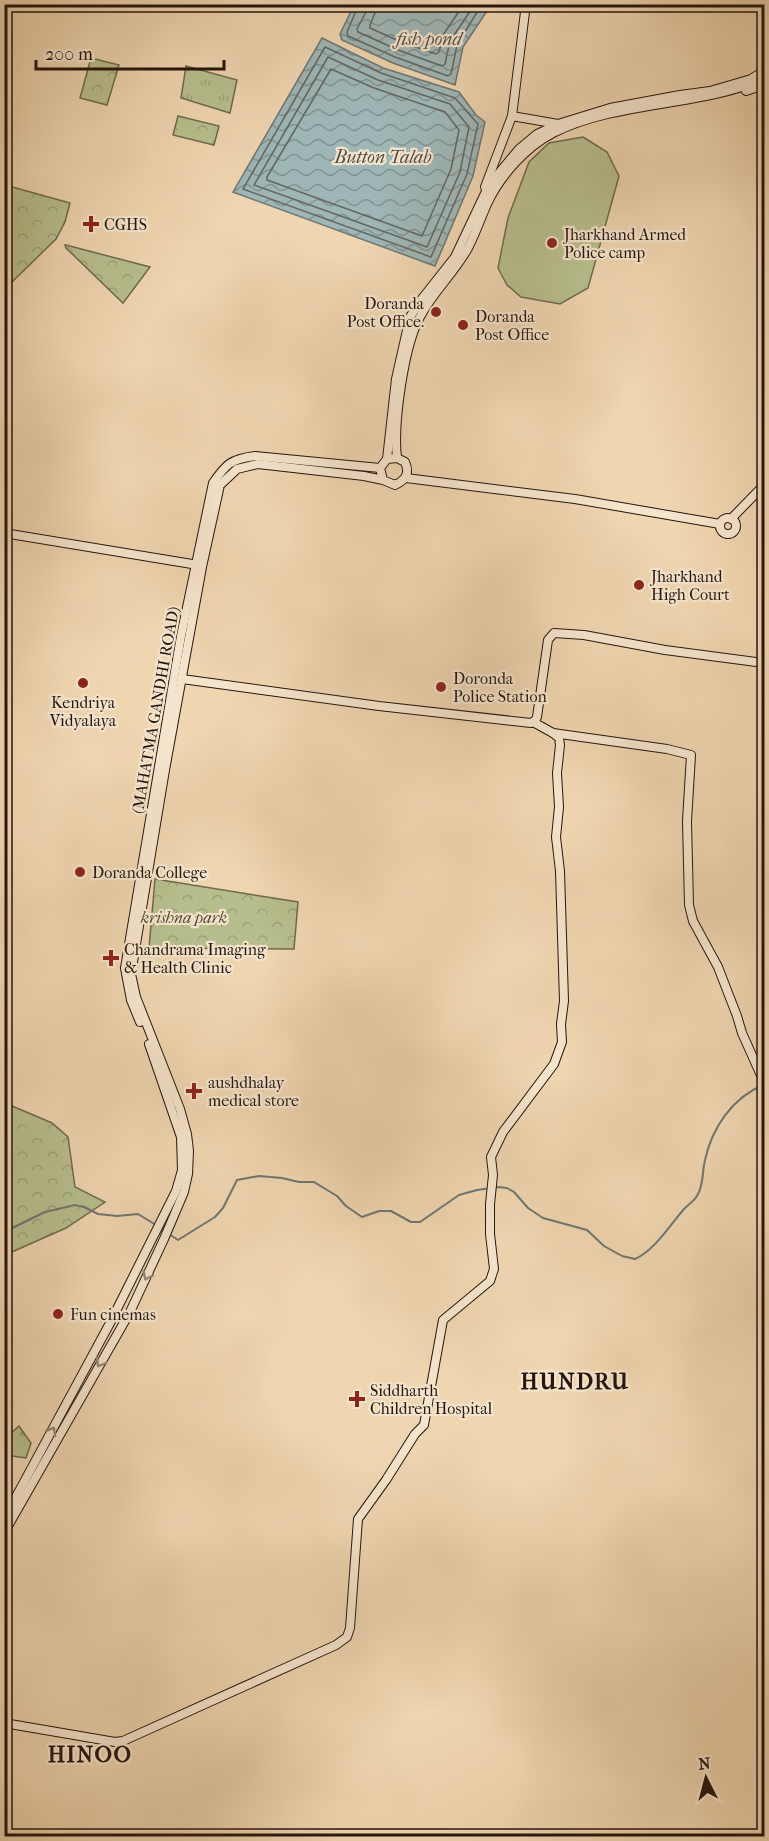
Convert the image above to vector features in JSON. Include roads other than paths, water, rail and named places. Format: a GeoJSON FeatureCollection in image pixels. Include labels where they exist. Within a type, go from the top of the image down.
{"type":"FeatureCollection","features":[{"type":"Feature","properties":{"kind":"main road"},"geometry":{"type":"LineString","coordinates":[[479,208],[487,179],[512,116],[526,4]]}},
{"type":"Feature","properties":{"kind":"main road"},"geometry":{"type":"LineString","coordinates":[[397,458],[396,436],[410,317],[455,257],[489,185],[519,149],[537,134],[558,124],[610,108],[710,91],[765,75]]}},
{"type":"Feature","properties":{"kind":"main road"},"geometry":{"type":"LineString","coordinates":[[405,353],[413,318],[459,255],[491,187],[520,153],[541,136],[560,126],[596,115],[722,90],[765,75]]}},
{"type":"Feature","properties":{"kind":"main road"},"geometry":{"type":"LineString","coordinates":[[383,480],[380,468],[387,459],[395,382],[405,353],[419,323],[467,253],[496,194],[515,168],[544,141],[563,133],[614,117],[734,94],[765,85]]}},
{"type":"Feature","properties":{"kind":"main road"},"geometry":{"type":"LineString","coordinates":[[512,116],[558,124]]}},
{"type":"Feature","properties":{"kind":"main road","name":"(MAHATMA GANDHI ROAD)"},"geometry":{"type":"LineString","coordinates":[[4,1519],[110,1323],[176,1191],[182,1170],[182,1137],[131,1000],[125,968],[138,882],[213,483],[228,463],[255,456],[380,468]]}},
{"type":"Feature","properties":{"kind":"main road"},"geometry":{"type":"LineString","coordinates":[[387,459],[397,458],[405,462],[406,478]]}},
{"type":"Feature","properties":{"kind":"main road"},"geometry":{"type":"LineString","coordinates":[[4,1533],[130,1312],[177,1209],[188,1173],[187,1134],[180,1109],[136,997],[131,974],[183,679],[199,565],[220,485],[237,469],[258,464],[364,476],[395,485],[406,478],[575,499],[720,524],[726,519],[731,519],[765,485]]}},
{"type":"Feature","properties":{"kind":"main road"},"geometry":{"type":"LineString","coordinates":[[720,524],[722,532],[730,534],[736,528],[731,519]]}},
{"type":"Feature","properties":{"kind":"main road"},"geometry":{"type":"LineString","coordinates":[[4,533],[199,565]]}},
{"type":"Feature","properties":{"kind":"main road"},"geometry":{"type":"LineString","coordinates":[[533,722],[537,717],[548,640],[554,633],[584,635],[665,650],[765,663]]}},
{"type":"Feature","properties":{"kind":"main road"},"geometry":{"type":"LineString","coordinates":[[4,1724],[123,1741],[336,1645],[347,1637],[350,1628],[358,1519],[415,1434],[424,1425],[443,1320],[492,1277],[494,1269],[490,1234],[493,1175],[491,1157],[496,1142],[554,1064],[562,1042],[561,1024],[564,1001],[560,871],[556,837],[559,807],[557,773],[559,738],[533,722],[379,706],[183,679]]}},
{"type":"Feature","properties":{"kind":"main road"},"geometry":{"type":"LineString","coordinates":[[553,733],[667,749],[691,755],[687,821],[689,905],[693,921],[717,967],[742,1034],[763,1078]]}},
{"type":"Feature","properties":{"kind":"main road"},"geometry":{"type":"LineString","coordinates":[[144,1255],[155,1258]]}},
{"type":"Feature","properties":{"kind":"water","name":"fish pond"},"geometry":{"type":"Polygon","coordinates":[[[354,5],[488,5],[489,8],[463,47],[455,85],[393,63],[342,40],[340,34],[354,5]]]}},
{"type":"Feature","properties":{"kind":"water","name":"Button Talab"},"geometry":{"type":"Polygon","coordinates":[[[322,38],[383,68],[459,92],[476,115],[485,122],[473,176],[435,266],[233,192],[322,38]]]}},
{"type":"Feature","properties":{"kind":"waterway"},"geometry":{"type":"LineString","coordinates":[[160,1228],[178,1240],[215,1217],[223,1208],[237,1180],[259,1176],[314,1182],[337,1196],[346,1206],[362,1217],[379,1211],[391,1211],[411,1222],[420,1222],[459,1195],[498,1187],[514,1192],[528,1208],[543,1218],[587,1230],[604,1246],[622,1256],[635,1259],[649,1250],[696,1198],[701,1187],[708,1148],[718,1126],[733,1106],[763,1085]]}},
{"type":"Feature","properties":{"kind":"waterway"},"geometry":{"type":"LineString","coordinates":[[4,1232],[45,1212],[75,1205],[98,1214],[117,1216],[138,1214],[156,1225]]}},
{"type":"Feature","properties":{"kind":"place","name":"CGHS"},"geometry":{"type":"Point","coordinates":[91,224]}},
{"type":"Feature","properties":{"kind":"place","name":"Jharkhand Armed Police camp"},"geometry":{"type":"Point","coordinates":[552,243]}},
{"type":"Feature","properties":{"kind":"place","name":"Doranda Post Office."},"geometry":{"type":"Point","coordinates":[436,312]}},
{"type":"Feature","properties":{"kind":"place","name":"Doranda Post Office"},"geometry":{"type":"Point","coordinates":[463,325]}},
{"type":"Feature","properties":{"kind":"place","name":"Jharkhand High Court"},"geometry":{"type":"Point","coordinates":[639,585]}},
{"type":"Feature","properties":{"kind":"place","name":"Kendriya Vidyalaya"},"geometry":{"type":"Point","coordinates":[83,683]}},
{"type":"Feature","properties":{"kind":"place","name":"Doronda Police Station"},"geometry":{"type":"Point","coordinates":[441,687]}},
{"type":"Feature","properties":{"kind":"place","name":"Doranda College"},"geometry":{"type":"Point","coordinates":[80,872]}},
{"type":"Feature","properties":{"kind":"place","name":"Chandrama Imaging & Health Clinic"},"geometry":{"type":"Point","coordinates":[111,958]}},
{"type":"Feature","properties":{"kind":"place","name":"aushdhalay medical store"},"geometry":{"type":"Point","coordinates":[194,1091]}},
{"type":"Feature","properties":{"kind":"place","name":"Fun cinemas"},"geometry":{"type":"Point","coordinates":[58,1314]}},
{"type":"Feature","properties":{"kind":"place","name":"Siddharth Children Hospital"},"geometry":{"type":"Point","coordinates":[357,1399]}},
{"type":"Feature","properties":{"kind":"district","name":"HUNDRU"},"geometry":{"type":"Point","coordinates":[575,1381]}},
{"type":"Feature","properties":{"kind":"district","name":"HINOO"},"geometry":{"type":"Point","coordinates":[90,1754]}},
{"type":"Feature","properties":{"kind":"park label","name":"krishna park"},"geometry":{"type":"Point","coordinates":[184,917]}}]}
